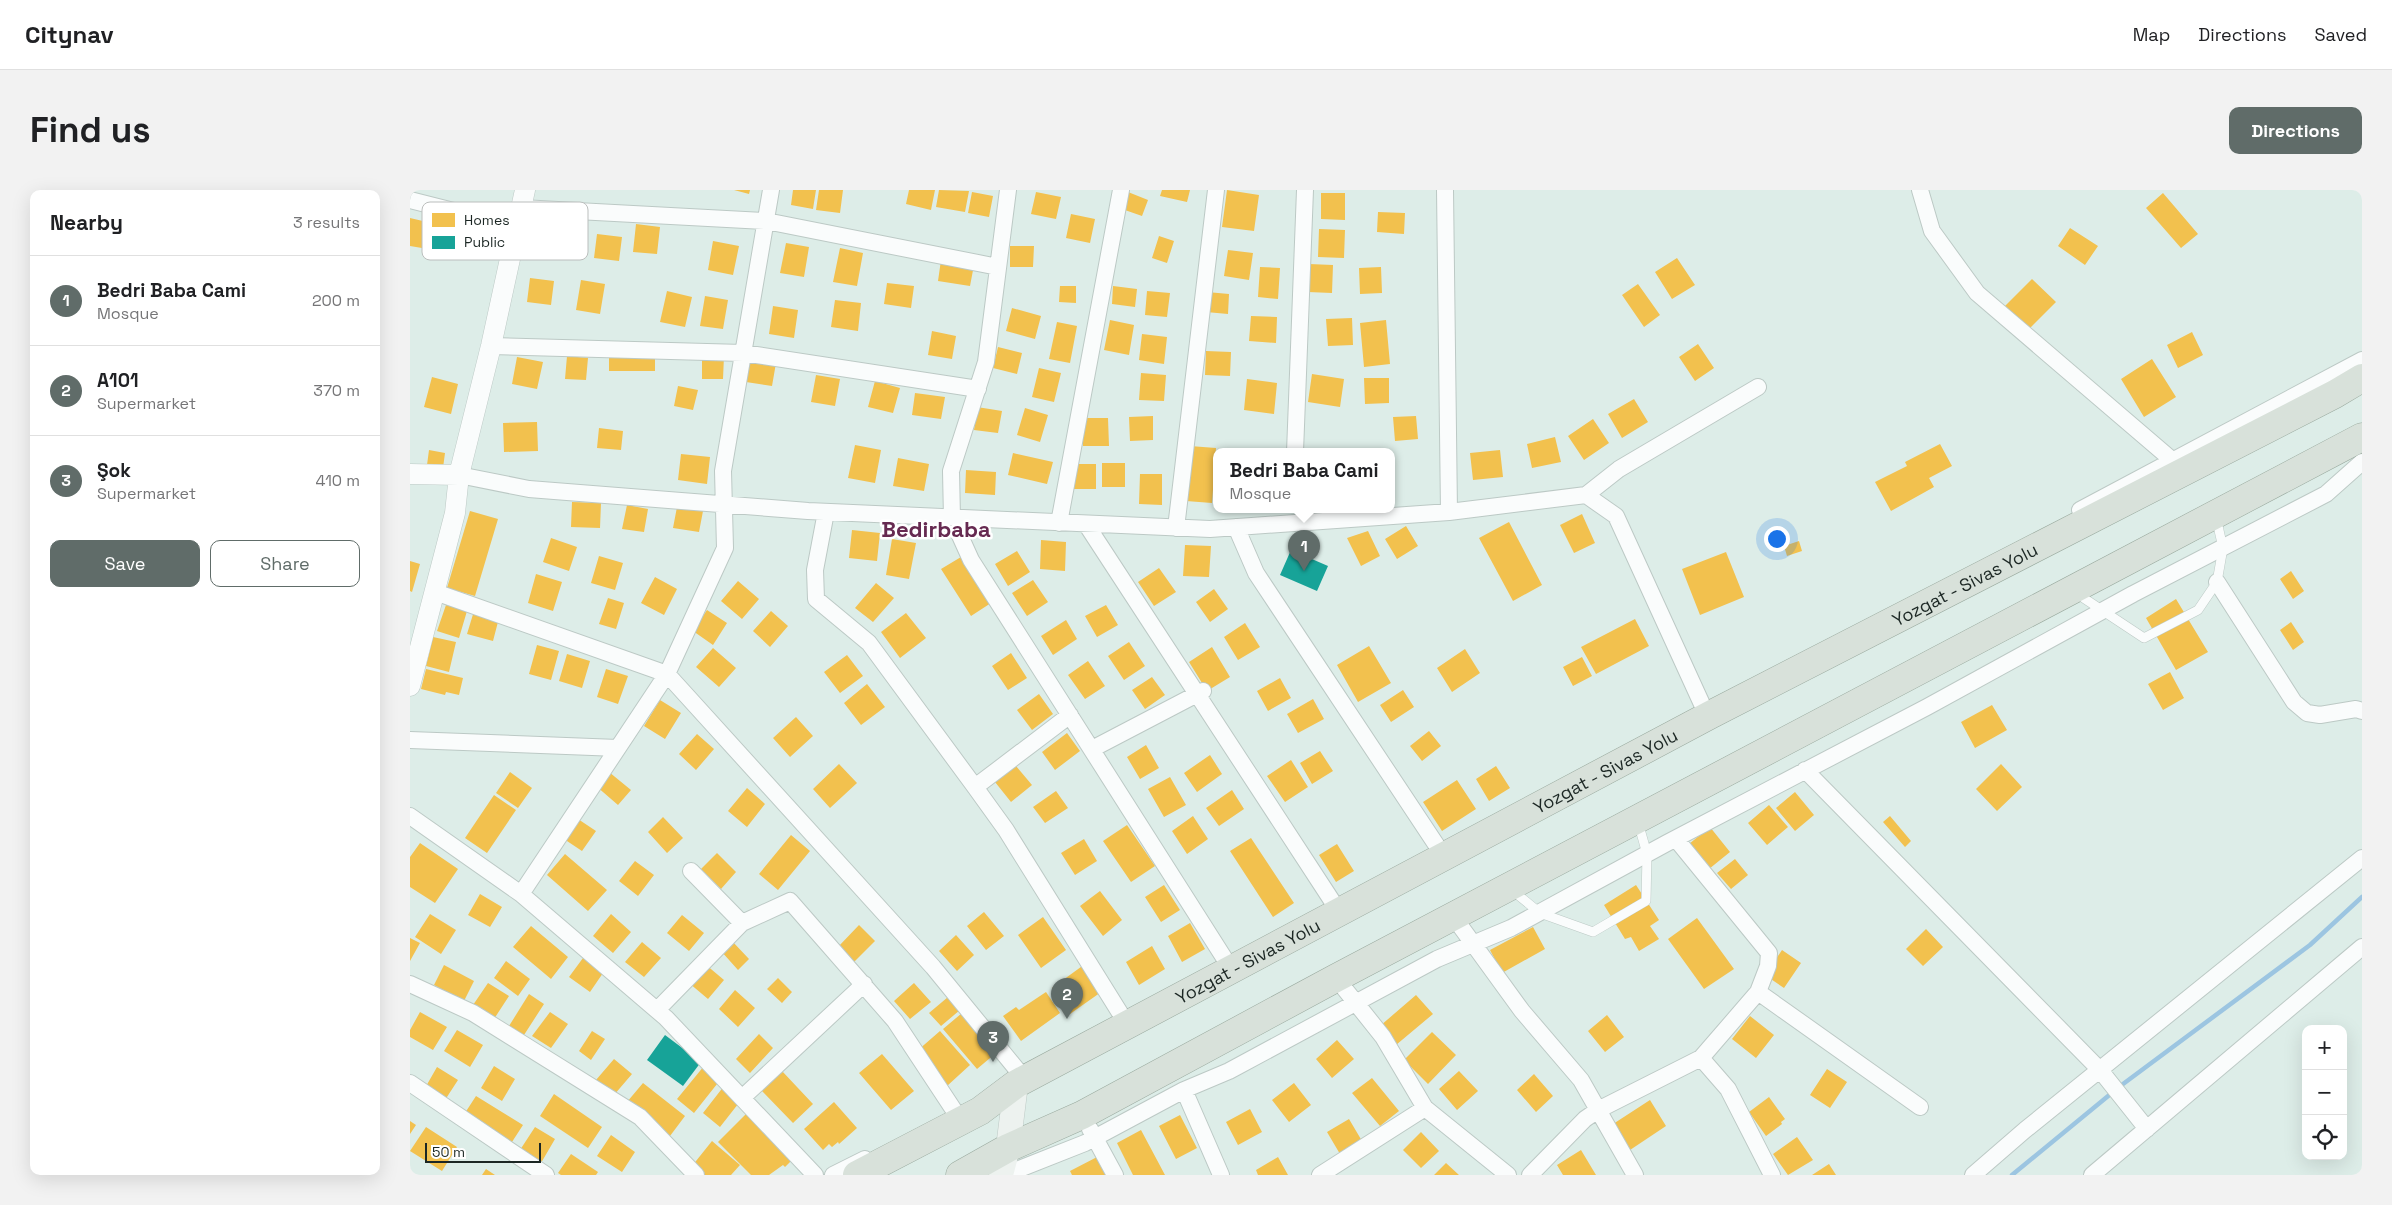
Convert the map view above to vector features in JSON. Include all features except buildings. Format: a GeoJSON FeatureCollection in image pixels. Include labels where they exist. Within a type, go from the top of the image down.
{"type":"FeatureCollection","features":[{"type":"Feature","properties":{"kind":"highway","name":"Yozgat - Sivas Yolu"},"geometry":{"type":"LineString","coordinates":[[857,1175],[958,1116],[980,1110],[1020,1080],[1710,715],[2335,394],[2362,378]]}},
{"type":"Feature","properties":{"kind":"highway"},"geometry":{"type":"LineString","coordinates":[[960,1175],[1008,1148],[1088,1126],[1336,978],[2362,437]]}},
{"type":"Feature","properties":{"kind":"main road"},"geometry":{"type":"LineString","coordinates":[[1003,1175],[1020,1080]]}},
{"type":"Feature","properties":{"kind":"street"},"geometry":{"type":"LineString","coordinates":[[521,894],[667,674],[725,548],[725,505],[722,471],[771,190]]}},
{"type":"Feature","properties":{"kind":"street"},"geometry":{"type":"LineString","coordinates":[[1008,190],[986,362],[951,472],[952,518],[971,560],[1228,964]]}},
{"type":"Feature","properties":{"kind":"street"},"geometry":{"type":"LineString","coordinates":[[1059,522],[1121,190]]}},
{"type":"Feature","properties":{"kind":"street"},"geometry":{"type":"LineString","coordinates":[[1176,528],[1216,190]]}},
{"type":"Feature","properties":{"kind":"street"},"geometry":{"type":"LineString","coordinates":[[1295,448],[1305,190]]}},
{"type":"Feature","properties":{"kind":"street"},"geometry":{"type":"LineString","coordinates":[[1445,190],[1449,512]]}},
{"type":"Feature","properties":{"kind":"street"},"geometry":{"type":"LineString","coordinates":[[1920,190],[1932,231],[1977,293],[2172,460]]}},
{"type":"Feature","properties":{"kind":"street"},"geometry":{"type":"LineString","coordinates":[[410,200],[438,202]]}},
{"type":"Feature","properties":{"kind":"street"},"geometry":{"type":"LineString","coordinates":[[588,212],[766,221],[998,267]]}},
{"type":"Feature","properties":{"kind":"street"},"geometry":{"type":"LineString","coordinates":[[410,686],[455,513],[459,475],[491,346],[510,260]]}},
{"type":"Feature","properties":{"kind":"street"},"geometry":{"type":"LineString","coordinates":[[491,346],[743,352],[978,389]]}},
{"type":"Feature","properties":{"kind":"street"},"geometry":{"type":"LineString","coordinates":[[435,592],[667,674],[933,966],[1020,1080],[1228,964],[1837,644],[2172,460],[2362,360]]}},
{"type":"Feature","properties":{"kind":"street"},"geometry":{"type":"LineString","coordinates":[[410,474],[459,475],[529,489],[826,512],[1210,529],[1236,527],[1292,517],[1449,512],[1586,495],[1619,469],[1758,387]]}},
{"type":"Feature","properties":{"kind":"street"},"geometry":{"type":"LineString","coordinates":[[1003,1175],[1088,1126],[1229,1071],[1437,959],[1511,928],[1540,913],[2101,611],[2326,494],[2362,462]]}},
{"type":"Feature","properties":{"kind":"street"},"geometry":{"type":"LineString","coordinates":[[1586,495],[1616,516],[1706,713]]}},
{"type":"Feature","properties":{"kind":"street"},"geometry":{"type":"LineString","coordinates":[[826,512],[815,570],[816,598],[869,643],[1006,830],[1125,1021]]}},
{"type":"Feature","properties":{"kind":"street"},"geometry":{"type":"LineString","coordinates":[[1086,524],[1200,692],[1336,907]]}},
{"type":"Feature","properties":{"kind":"street"},"geometry":{"type":"LineString","coordinates":[[1236,527],[1256,573],[1441,852]]}},
{"type":"Feature","properties":{"kind":"street"},"geometry":{"type":"LineString","coordinates":[[2217,582],[2294,702],[2307,713],[2320,715],[2356,709],[2362,710]]}},
{"type":"Feature","properties":{"kind":"street"},"geometry":{"type":"LineString","coordinates":[[1092,749],[1200,692]]}},
{"type":"Feature","properties":{"kind":"street"},"geometry":{"type":"LineString","coordinates":[[975,788],[1070,715]]}},
{"type":"Feature","properties":{"kind":"street"},"geometry":{"type":"LineString","coordinates":[[410,740],[618,748]]}},
{"type":"Feature","properties":{"kind":"street"},"geometry":{"type":"LineString","coordinates":[[1805,770],[2100,1070],[2142,1123]]}},
{"type":"Feature","properties":{"kind":"street"},"geometry":{"type":"LineString","coordinates":[[410,816],[521,894],[657,1010],[816,1175]]}},
{"type":"Feature","properties":{"kind":"street"},"geometry":{"type":"LineString","coordinates":[[1530,1175],[1585,1119],[1598,1110],[1700,1058],[1758,992],[1768,966],[1769,953],[1676,839]]}},
{"type":"Feature","properties":{"kind":"street"},"geometry":{"type":"LineString","coordinates":[[1973,1175],[2362,858]]}},
{"type":"Feature","properties":{"kind":"street"},"geometry":{"type":"LineString","coordinates":[[692,871],[742,923]]}},
{"type":"Feature","properties":{"kind":"street"},"geometry":{"type":"LineString","coordinates":[[657,1010],[742,923],[790,901],[895,1021],[958,1116],[834,1175]]}},
{"type":"Feature","properties":{"kind":"street"},"geometry":{"type":"LineString","coordinates":[[1453,916],[1522,1011],[1581,1080],[1635,1175]]}},
{"type":"Feature","properties":{"kind":"street"},"geometry":{"type":"LineString","coordinates":[[2092,1175],[2142,1123],[2362,947]]}},
{"type":"Feature","properties":{"kind":"street"},"geometry":{"type":"LineString","coordinates":[[1336,978],[1383,1037],[1425,1108],[1508,1175]]}},
{"type":"Feature","properties":{"kind":"street"},"geometry":{"type":"LineString","coordinates":[[410,984],[472,1013],[640,1117],[696,1175]]}},
{"type":"Feature","properties":{"kind":"street"},"geometry":{"type":"LineString","coordinates":[[742,1098],[864,984]]}},
{"type":"Feature","properties":{"kind":"street"},"geometry":{"type":"LineString","coordinates":[[1758,992],[1920,1107]]}},
{"type":"Feature","properties":{"kind":"street"},"geometry":{"type":"LineString","coordinates":[[1700,1058],[1728,1090],[1772,1175]]}},
{"type":"Feature","properties":{"kind":"street"},"geometry":{"type":"LineString","coordinates":[[410,1083],[546,1175]]}},
{"type":"Feature","properties":{"kind":"street"},"geometry":{"type":"LineString","coordinates":[[1184,1090],[1222,1175]]}},
{"type":"Feature","properties":{"kind":"street"},"geometry":{"type":"LineString","coordinates":[[1320,1175],[1425,1108]]}},
{"type":"Feature","properties":{"kind":"street"},"geometry":{"type":"LineString","coordinates":[[1088,1126],[1116,1175]]}},
{"type":"Feature","properties":{"kind":"lane"},"geometry":{"type":"LineString","coordinates":[[2072,590],[2144,638],[2198,610],[2217,582],[2223,548],[2216,514]]}},
{"type":"Feature","properties":{"kind":"lane"},"geometry":{"type":"LineString","coordinates":[[1508,887],[1540,913],[1593,932],[1646,901],[1647,854],[1637,819]]}},
{"type":"Feature","properties":{"kind":"waterway"},"geometry":{"type":"LineString","coordinates":[[2119,1087],[2310,945],[2362,897]]}},
{"type":"Feature","properties":{"kind":"waterway"},"geometry":{"type":"LineString","coordinates":[[2012,1175],[2113,1092]]}},
{"type":"Feature","properties":{"kind":"place","name":"Bedri Baba Cami"},"geometry":{"type":"Point","coordinates":[1304,571]}},
{"type":"Feature","properties":{"kind":"place","name":"A101"},"geometry":{"type":"Point","coordinates":[1067,1019]}},
{"type":"Feature","properties":{"kind":"place","name":"Şok"},"geometry":{"type":"Point","coordinates":[993,1062]}},
{"type":"Feature","properties":{"kind":"district","name":"Bedirbaba"},"geometry":{"type":"Point","coordinates":[936,529]}}]}
